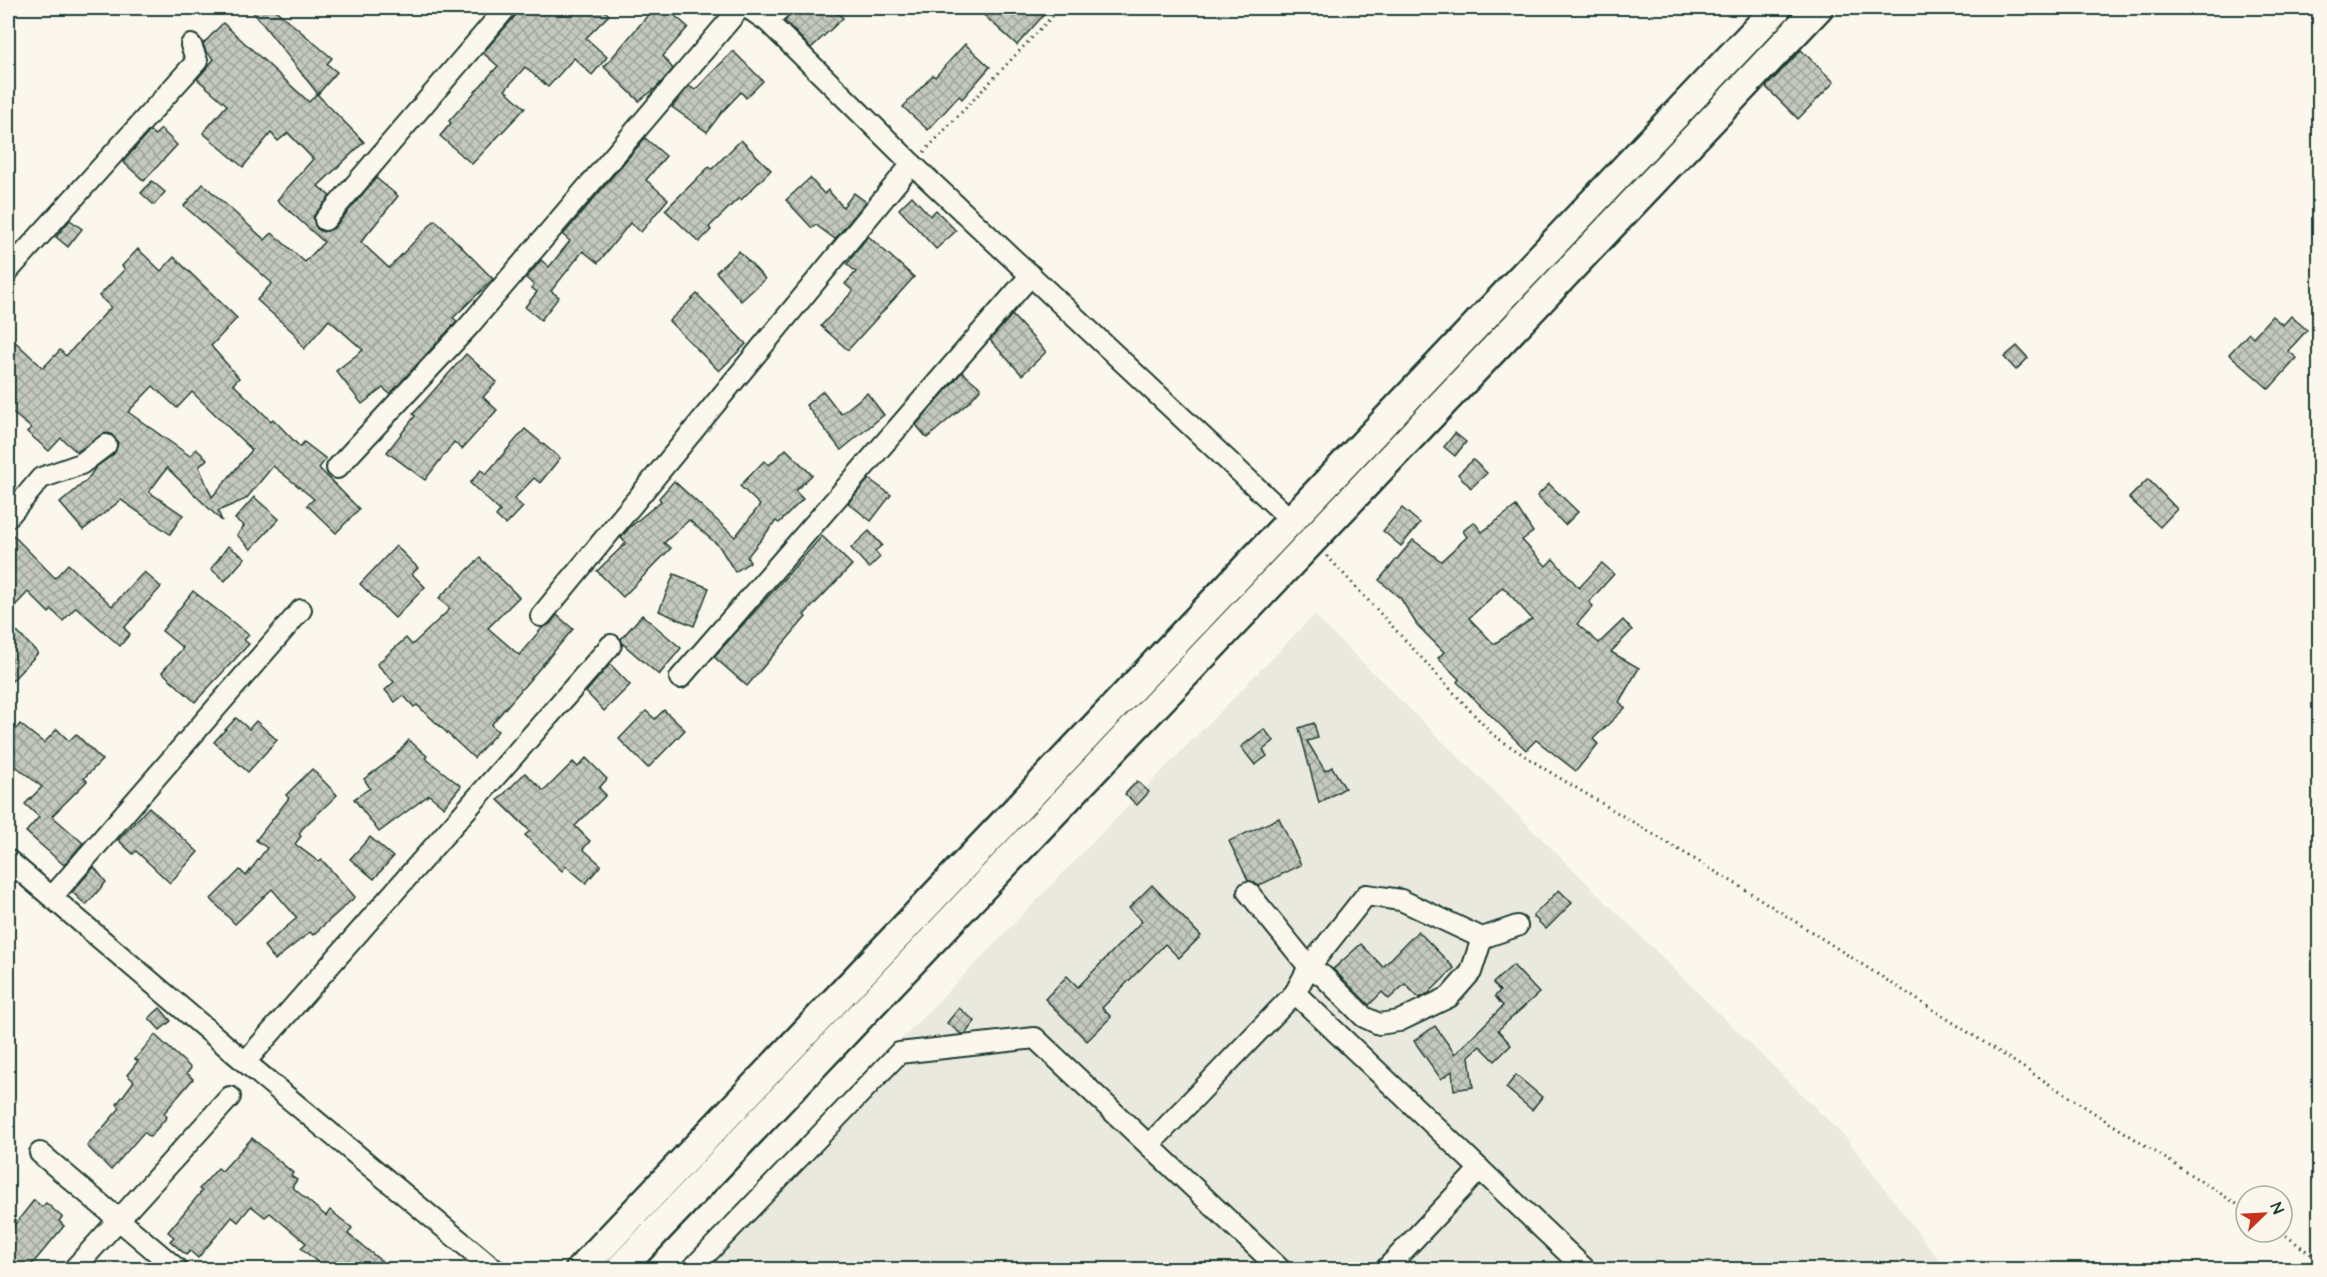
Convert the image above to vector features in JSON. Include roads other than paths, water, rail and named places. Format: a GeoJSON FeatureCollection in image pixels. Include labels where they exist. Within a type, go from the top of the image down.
{"type":"FeatureCollection","features":[{"type":"Feature","properties":{"kind":"highway"},"geometry":{"type":"LineString","coordinates":[[580,1269],[1776,8]]}},
{"type":"Feature","properties":{"kind":"highway"},"geometry":{"type":"LineString","coordinates":[[619,1269],[1818,8]]}},
{"type":"Feature","properties":{"kind":"street"},"geometry":{"type":"LineString","coordinates":[[326,220],[506,8]]}},
{"type":"Feature","properties":{"kind":"street"},"geometry":{"type":"LineString","coordinates":[[337,468],[468,327],[740,8]]}},
{"type":"Feature","properties":{"kind":"street"},"geometry":{"type":"LineString","coordinates":[[748,8],[774,14],[912,164],[1290,519]]}},
{"type":"Feature","properties":{"kind":"street"},"geometry":{"type":"LineString","coordinates":[[8,271],[197,61],[191,45]]}},
{"type":"Feature","properties":{"kind":"street"},"geometry":{"type":"LineString","coordinates":[[541,616],[912,164]]}},
{"type":"Feature","properties":{"kind":"street"},"geometry":{"type":"LineString","coordinates":[[680,678],[1031,274]]}},
{"type":"Feature","properties":{"kind":"street"},"geometry":{"type":"LineString","coordinates":[[8,517],[41,478],[81,464],[106,445]]}},
{"type":"Feature","properties":{"kind":"street"},"geometry":{"type":"LineString","coordinates":[[52,897],[301,610]]}},
{"type":"Feature","properties":{"kind":"street"},"geometry":{"type":"LineString","coordinates":[[245,1062],[611,645]]}},
{"type":"Feature","properties":{"kind":"street"},"geometry":{"type":"LineString","coordinates":[[8,860],[245,1062],[495,1269]]}},
{"type":"Feature","properties":{"kind":"street"},"geometry":{"type":"LineString","coordinates":[[1248,892],[1310,967],[1323,976],[1364,1017],[1379,1024],[1399,1021],[1449,997],[1472,972],[1482,938]]}},
{"type":"Feature","properties":{"kind":"street"},"geometry":{"type":"LineString","coordinates":[[1149,1145],[1295,993],[1310,967],[1366,895],[1401,900],[1482,938],[1517,926]]}},
{"type":"Feature","properties":{"kind":"street"},"geometry":{"type":"LineString","coordinates":[[1295,993],[1586,1269]]}},
{"type":"Feature","properties":{"kind":"street"},"geometry":{"type":"LineString","coordinates":[[691,1269],[899,1053],[1035,1038],[1281,1269]]}},
{"type":"Feature","properties":{"kind":"street"},"geometry":{"type":"LineString","coordinates":[[73,1269],[230,1097]]}},
{"type":"Feature","properties":{"kind":"street"},"geometry":{"type":"LineString","coordinates":[[40,1153],[178,1269]]}},
{"type":"Feature","properties":{"kind":"street"},"geometry":{"type":"LineString","coordinates":[[1385,1269],[1480,1169]]}}]}
